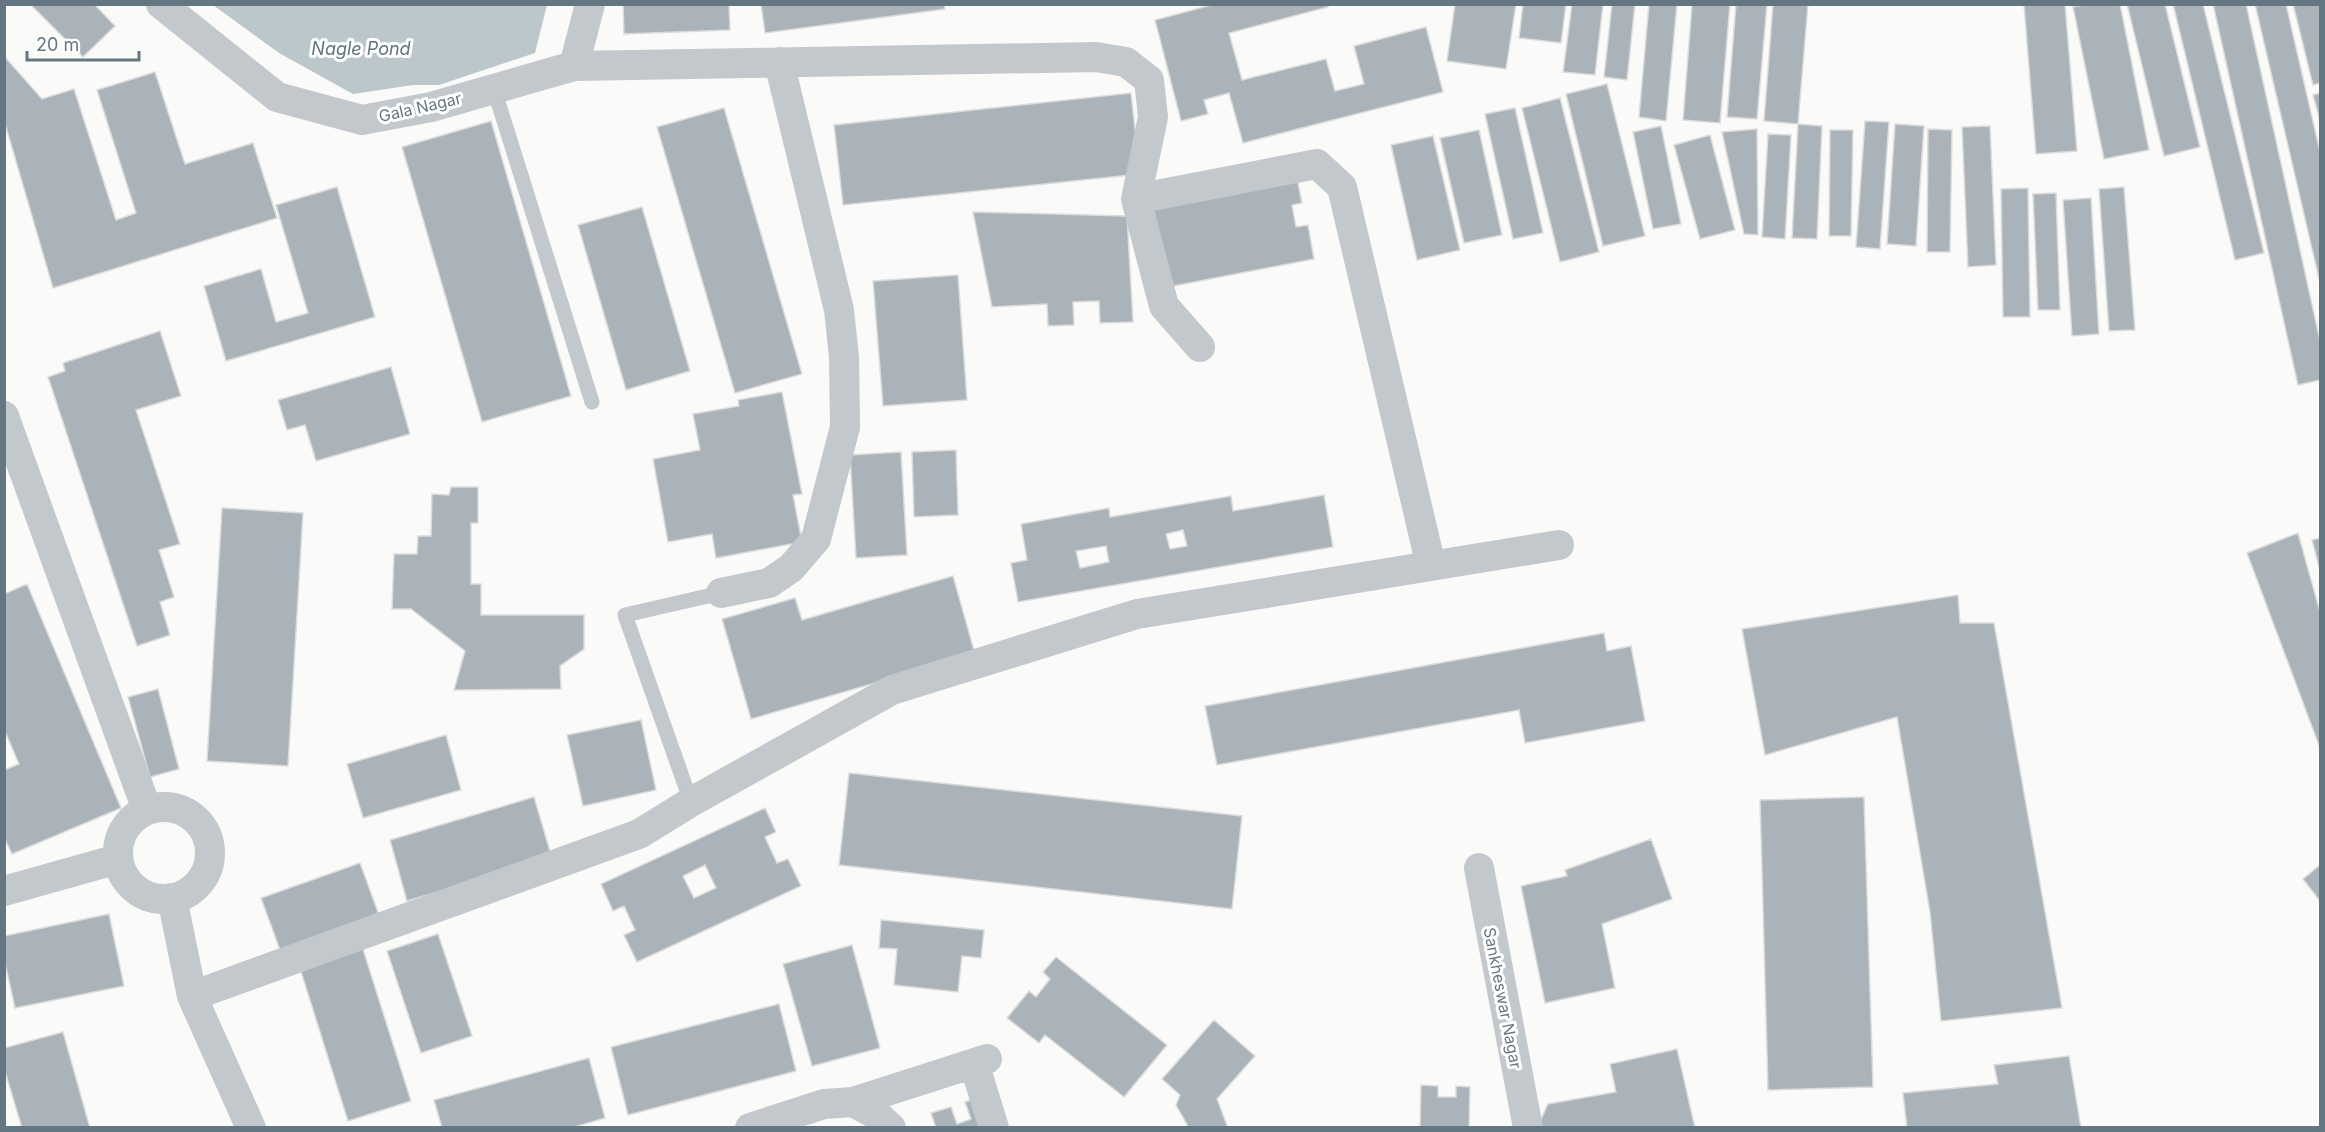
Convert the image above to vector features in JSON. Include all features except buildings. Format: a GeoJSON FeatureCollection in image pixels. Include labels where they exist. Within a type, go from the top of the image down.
{"type":"FeatureCollection","features":[{"type":"Feature","properties":{"kind":"street","name":"Gala Nagar"},"geometry":{"type":"LineString","coordinates":[[161,4],[277,97],[362,120],[431,107],[574,66],[1096,57],[1126,62],[1149,80],[1153,117],[1136,198]]}},
{"type":"Feature","properties":{"kind":"street"},"geometry":{"type":"LineString","coordinates":[[574,66],[590,4]]}},
{"type":"Feature","properties":{"kind":"street"},"geometry":{"type":"LineString","coordinates":[[721,593],[769,583],[791,568],[816,539],[845,427],[844,357],[839,310],[779,62]]}},
{"type":"Feature","properties":{"kind":"street"},"geometry":{"type":"LineString","coordinates":[[1200,347],[1164,306],[1136,198],[1317,165],[1342,187],[1431,566]]}},
{"type":"Feature","properties":{"kind":"street"},"geometry":{"type":"LineString","coordinates":[[4,416],[147,810]]}},
{"type":"Feature","properties":{"kind":"street"},"geometry":{"type":"LineString","coordinates":[[192,996],[639,834],[691,802],[892,690],[1137,614],[1559,545]]}},
{"type":"Feature","properties":{"kind":"street"},"geometry":{"type":"LineString","coordinates":[[162,807],[177,809],[191,816],[202,827],[208,841],[210,855],[207,870],[187,893],[172,898],[157,899],[142,894],[130,885],[122,873],[118,858],[118,843],[124,830],[134,818],[147,810],[162,807]]}},
{"type":"Feature","properties":{"kind":"street"},"geometry":{"type":"LineString","coordinates":[[4,891],[118,858]]}},
{"type":"Feature","properties":{"kind":"street","name":"Sankheswar Nagar"},"geometry":{"type":"LineString","coordinates":[[1479,868],[1528,1128]]}},
{"type":"Feature","properties":{"kind":"street"},"geometry":{"type":"LineString","coordinates":[[172,898],[192,996],[251,1128]]}},
{"type":"Feature","properties":{"kind":"street"},"geometry":{"type":"LineString","coordinates":[[750,1128],[824,1104],[853,1102],[981,1061],[994,1128]]}},
{"type":"Feature","properties":{"kind":"street"},"geometry":{"type":"LineString","coordinates":[[853,1102],[877,1115],[891,1128]]}},
{"type":"Feature","properties":{"kind":"lane"},"geometry":{"type":"LineString","coordinates":[[494,89],[592,402]]}},
{"type":"Feature","properties":{"kind":"lane"},"geometry":{"type":"LineString","coordinates":[[691,802],[625,615],[721,593]]}},
{"type":"Feature","properties":{"kind":"water","name":"Nagle Pond"},"geometry":{"type":"Polygon","coordinates":[[[213,5],[547,5],[535,53],[439,85],[413,85],[353,94],[279,53],[213,5]]]}}]}
